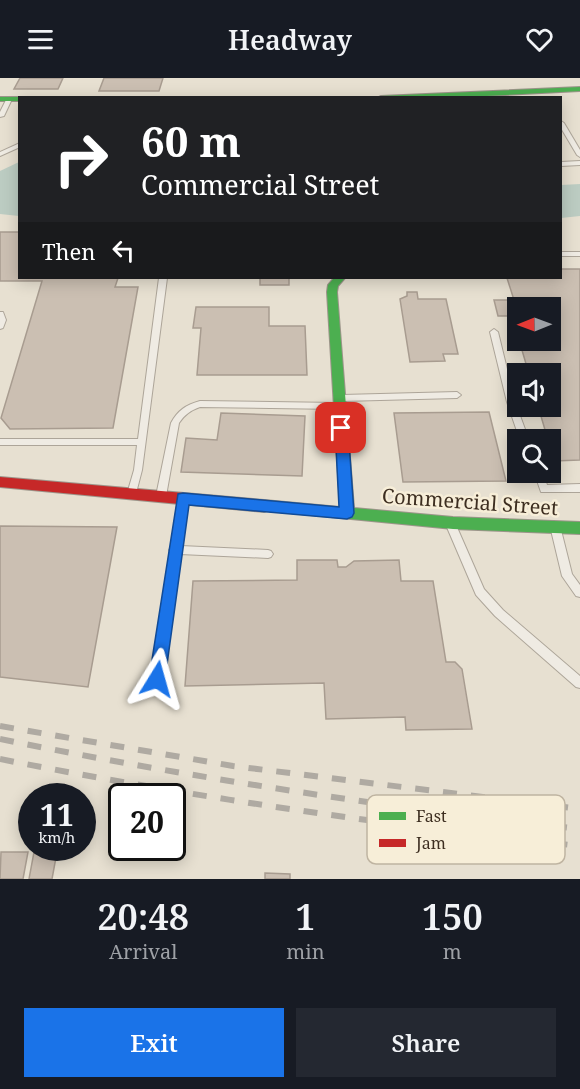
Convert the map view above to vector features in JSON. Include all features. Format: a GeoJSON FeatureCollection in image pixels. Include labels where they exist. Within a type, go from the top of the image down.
{"type":"FeatureCollection","features":[{"type":"Feature","properties":{"kind":"street"},"geometry":{"type":"LineString","coordinates":[[466,96],[580,89]]}},
{"type":"Feature","properties":{"kind":"street"},"geometry":{"type":"LineString","coordinates":[[339,279],[333,285],[333,292],[347,513]]}},
{"type":"Feature","properties":{"kind":"street","name":"Commercial Street"},"geometry":{"type":"LineString","coordinates":[[0,482],[450,523],[580,528]]}},
{"type":"Feature","properties":{"kind":"lane"},"geometry":{"type":"LineString","coordinates":[[1,116],[10,99]]}},
{"type":"Feature","properties":{"kind":"lane"},"geometry":{"type":"LineString","coordinates":[[562,125],[580,155]]}},
{"type":"Feature","properties":{"kind":"lane"},"geometry":{"type":"LineString","coordinates":[[0,154],[18,146]]}},
{"type":"Feature","properties":{"kind":"lane"},"geometry":{"type":"LineString","coordinates":[[562,164],[580,163]]}},
{"type":"Feature","properties":{"kind":"lane"},"geometry":{"type":"LineString","coordinates":[[562,254],[580,254]]}},
{"type":"Feature","properties":{"kind":"lane"},"geometry":{"type":"LineString","coordinates":[[132,494],[138,470],[163,279]]}},
{"type":"Feature","properties":{"kind":"lane"},"geometry":{"type":"LineString","coordinates":[[0,314],[2,320],[0,326]]}},
{"type":"Feature","properties":{"kind":"lane"},"geometry":{"type":"LineString","coordinates":[[494,332],[511,402],[521,429]]}},
{"type":"Feature","properties":{"kind":"lane"},"geometry":{"type":"LineString","coordinates":[[161,496],[174,423],[179,414],[189,406],[340,402],[457,395]]}},
{"type":"Feature","properties":{"kind":"lane"},"geometry":{"type":"LineString","coordinates":[[0,441],[140,442]]}},
{"type":"Feature","properties":{"kind":"lane"},"geometry":{"type":"LineString","coordinates":[[542,483],[544,489],[580,488]]}},
{"type":"Feature","properties":{"kind":"lane"},"geometry":{"type":"LineString","coordinates":[[157,679],[183,498]]}},
{"type":"Feature","properties":{"kind":"lane"},"geometry":{"type":"LineString","coordinates":[[450,523],[480,592],[499,613],[580,683]]}},
{"type":"Feature","properties":{"kind":"lane"},"geometry":{"type":"LineString","coordinates":[[555,528],[567,576],[580,593]]}},
{"type":"Feature","properties":{"kind":"lane"},"geometry":{"type":"LineString","coordinates":[[174,550],[268,554]]}},
{"type":"Feature","properties":{"kind":"shaded area"},"geometry":{"type":"Polygon","coordinates":[[[18,162],[18,216],[0,214],[0,171],[18,162]]]}},
{"type":"Feature","properties":{"kind":"shaded area"},"geometry":{"type":"Polygon","coordinates":[[[580,184],[580,216],[562,218],[562,185],[580,184]]]}},
{"type":"Feature","properties":{"kind":"building"},"geometry":{"type":"Polygon","coordinates":[[[20,78],[63,78],[58,89],[14,89],[20,78]]]}},
{"type":"Feature","properties":{"kind":"building"},"geometry":{"type":"Polygon","coordinates":[[[104,78],[163,78],[159,91],[99,91],[104,78]]]}},
{"type":"Feature","properties":{"kind":"building"},"geometry":{"type":"Polygon","coordinates":[[[0,232],[18,232],[18,279],[118,279],[115,287],[138,287],[113,428],[10,429],[1,418],[42,281],[0,281],[0,232]]]}},
{"type":"Feature","properties":{"kind":"building"},"geometry":{"type":"Polygon","coordinates":[[[562,269],[580,269],[580,460],[561,461],[561,429],[545,429],[541,417],[561,417],[561,363],[526,363],[522,351],[561,351],[561,297],[513,297],[507,279],[562,279],[562,269]]]}},
{"type":"Feature","properties":{"kind":"building"},"geometry":{"type":"Polygon","coordinates":[[[260,279],[289,279],[289,285],[260,285],[260,279]]]}},
{"type":"Feature","properties":{"kind":"building"},"geometry":{"type":"Polygon","coordinates":[[[407,292],[417,292],[418,299],[446,299],[458,354],[443,354],[445,361],[410,362],[400,299],[407,296],[407,292]]]}},
{"type":"Feature","properties":{"kind":"building"},"geometry":{"type":"Polygon","coordinates":[[[494,300],[507,300],[507,316],[498,316],[494,300]]]}},
{"type":"Feature","properties":{"kind":"building"},"geometry":{"type":"Polygon","coordinates":[[[196,307],[269,307],[269,326],[305,326],[307,375],[197,375],[201,328],[193,328],[196,307]]]}},
{"type":"Feature","properties":{"kind":"building"},"geometry":{"type":"Polygon","coordinates":[[[489,412],[506,481],[403,482],[394,413],[489,412]]]}},
{"type":"Feature","properties":{"kind":"building"},"geometry":{"type":"Polygon","coordinates":[[[221,413],[305,416],[302,476],[181,472],[186,438],[217,440],[221,413]]]}},
{"type":"Feature","properties":{"kind":"building"},"geometry":{"type":"Polygon","coordinates":[[[0,526],[117,527],[88,687],[0,677],[0,526]]]}},
{"type":"Feature","properties":{"kind":"building"},"geometry":{"type":"Polygon","coordinates":[[[297,560],[337,560],[338,567],[346,567],[354,561],[399,560],[401,581],[433,581],[446,662],[455,662],[462,669],[472,729],[406,730],[405,717],[326,719],[324,683],[185,686],[193,581],[297,580],[297,560]]]}},
{"type":"Feature","properties":{"kind":"building"},"geometry":{"type":"Polygon","coordinates":[[[1,852],[18,852],[18,861],[26,861],[23,879],[0,879],[1,852]]]}},
{"type":"Feature","properties":{"kind":"building"},"geometry":{"type":"Polygon","coordinates":[[[32,861],[55,861],[52,879],[29,879],[32,861]]]}},
{"type":"Feature","properties":{"kind":"building"},"geometry":{"type":"Polygon","coordinates":[[[265,873],[290,874],[290,879],[265,879],[265,873]]]}},
{"type":"Feature","properties":{"kind":"railway"},"geometry":{"type":"LineString","coordinates":[[0,726],[233,766],[467,795]]}},
{"type":"Feature","properties":{"kind":"railway"},"geometry":{"type":"LineString","coordinates":[[0,739],[144,766],[367,801]]}},
{"type":"Feature","properties":{"kind":"railway"},"geometry":{"type":"LineString","coordinates":[[0,759],[144,786],[367,820]]}},
{"type":"Feature","properties":{"kind":"railway"},"geometry":{"type":"LineString","coordinates":[[565,807],[580,809]]}},
{"type":"Feature","properties":{"kind":"railway"},"geometry":{"type":"LineString","coordinates":[[565,827],[580,829]]}},
{"type":"Feature","properties":{"kind":"railway"},"geometry":{"type":"LineString","coordinates":[[565,844],[580,846]]}},
{"type":"Feature","properties":{"kind":"traffic: fast"},"geometry":{"type":"LineString","coordinates":[[425,96],[580,89]]}},
{"type":"Feature","properties":{"kind":"traffic: fast"},"geometry":{"type":"LineString","coordinates":[[0,99],[18,99]]}},
{"type":"Feature","properties":{"kind":"traffic: fast"},"geometry":{"type":"LineString","coordinates":[[339,279],[333,285],[332,292],[347,513]]}},
{"type":"Feature","properties":{"kind":"traffic: fast"},"geometry":{"type":"LineString","coordinates":[[264,506],[453,523],[580,528]]}},
{"type":"Feature","properties":{"kind":"traffic: jam"},"geometry":{"type":"LineString","coordinates":[[0,482],[264,506]]}},
{"type":"Feature","properties":{"kind":"route"},"geometry":{"type":"LineString","coordinates":[[157,679],[183,498],[347,513],[341,428]]}}]}
